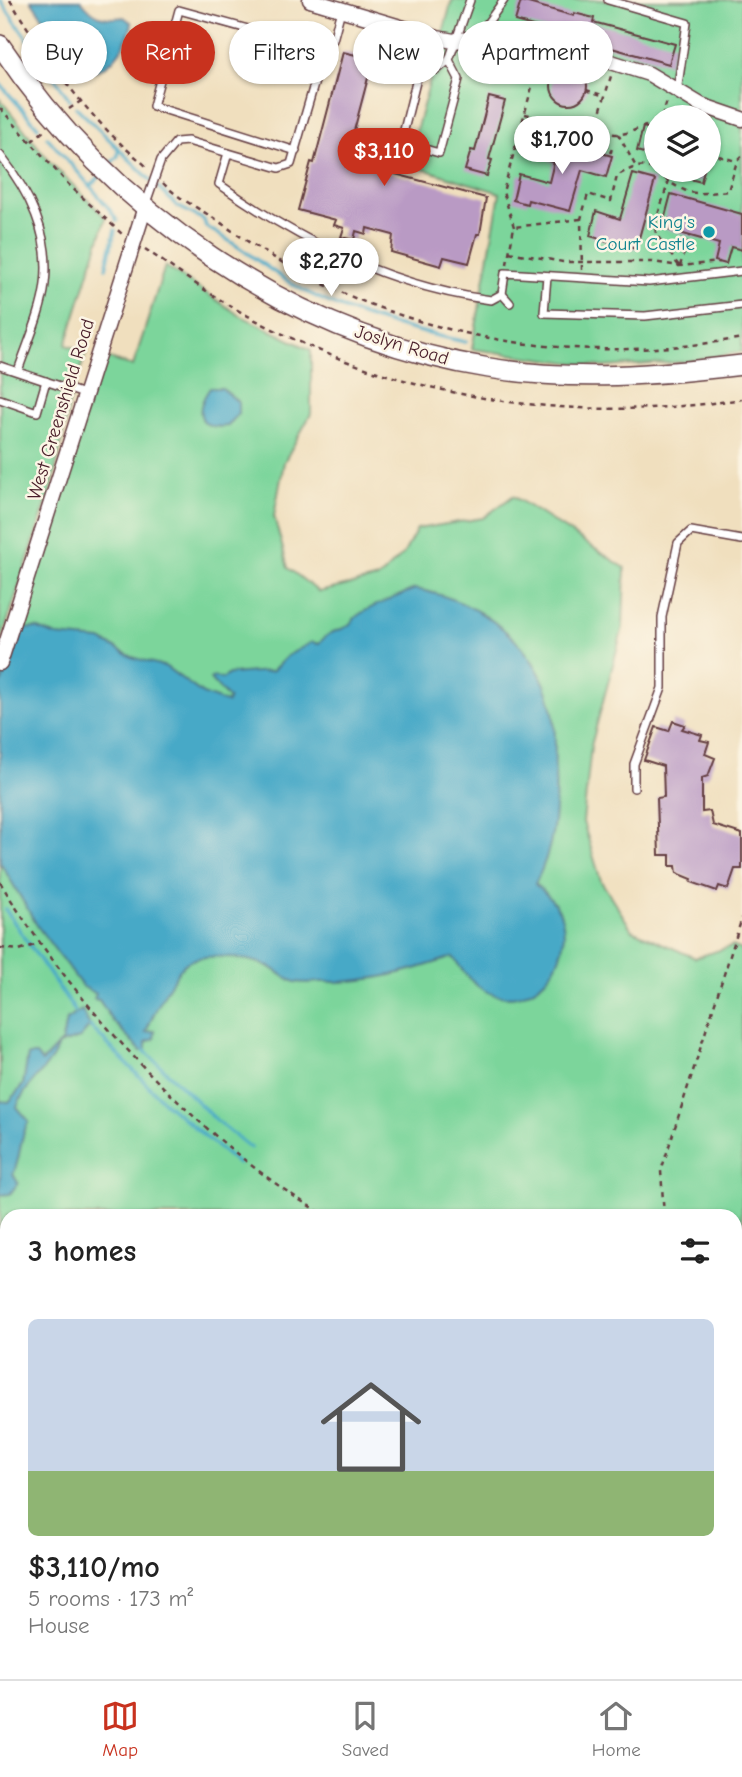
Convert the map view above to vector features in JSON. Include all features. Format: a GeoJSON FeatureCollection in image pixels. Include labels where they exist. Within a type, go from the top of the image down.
{"type":"FeatureCollection","features":[{"type":"Feature","properties":{"kind":"street"},"geometry":{"type":"LineString","coordinates":[[310,0],[343,5],[458,40]]}},
{"type":"Feature","properties":{"kind":"street","name":"Joslyn Road"},"geometry":{"type":"LineString","coordinates":[[0,45],[44,105],[83,150],[145,207],[206,254],[298,306],[363,334],[442,358],[502,370],[596,376],[653,376],[742,365]]}},
{"type":"Feature","properties":{"kind":"street"},"geometry":{"type":"LineString","coordinates":[[615,62],[649,74],[674,90],[742,119]]}},
{"type":"Feature","properties":{"kind":"street","name":"West Greenshield Road"},"geometry":{"type":"LineString","coordinates":[[0,663],[145,207]]}},
{"type":"Feature","properties":{"kind":"lane"},"geometry":{"type":"LineString","coordinates":[[449,60],[459,79],[439,153],[401,142],[420,66],[438,70],[449,60],[470,0]]}},
{"type":"Feature","properties":{"kind":"lane"},"geometry":{"type":"LineString","coordinates":[[489,21],[504,0]]}},
{"type":"Feature","properties":{"kind":"lane"},"geometry":{"type":"LineString","coordinates":[[608,0],[687,23],[674,90]]}},
{"type":"Feature","properties":{"kind":"lane"},"geometry":{"type":"LineString","coordinates":[[229,24],[179,10],[153,106],[296,151]]}},
{"type":"Feature","properties":{"kind":"lane"},"geometry":{"type":"LineString","coordinates":[[145,207],[161,160],[176,142],[188,141],[279,168],[290,164],[315,84]]}},
{"type":"Feature","properties":{"kind":"lane"},"geometry":{"type":"LineString","coordinates":[[228,153],[219,184],[252,207],[324,248],[385,274],[446,293],[492,300],[502,294]]}},
{"type":"Feature","properties":{"kind":"lane"},"geometry":{"type":"LineString","coordinates":[[0,155],[31,200],[39,218],[44,255],[45,284],[18,371]]}},
{"type":"Feature","properties":{"kind":"lane"},"geometry":{"type":"LineString","coordinates":[[510,303],[502,294],[505,273],[649,282],[742,271]]}},
{"type":"Feature","properties":{"kind":"lane"},"geometry":{"type":"LineString","coordinates":[[547,276],[544,313],[645,316],[742,305]]}},
{"type":"Feature","properties":{"kind":"lane"},"geometry":{"type":"LineString","coordinates":[[0,366],[84,394]]}},
{"type":"Feature","properties":{"kind":"lane"},"geometry":{"type":"LineString","coordinates":[[0,400],[37,412],[46,381]]}},
{"type":"Feature","properties":{"kind":"lane"},"geometry":{"type":"LineString","coordinates":[[634,788],[634,764],[662,688],[662,617],[678,543],[691,531],[742,540]]}},
{"type":"Feature","properties":{"kind":"path"},"geometry":{"type":"LineString","coordinates":[[587,140],[615,62]]}},
{"type":"Feature","properties":{"kind":"path"},"geometry":{"type":"LineString","coordinates":[[505,273],[514,227],[503,192],[533,84]]}},
{"type":"Feature","properties":{"kind":"path"},"geometry":{"type":"LineString","coordinates":[[586,90],[605,96]]}},
{"type":"Feature","properties":{"kind":"path"},"geometry":{"type":"LineString","coordinates":[[667,105],[674,90]]}},
{"type":"Feature","properties":{"kind":"path"},"geometry":{"type":"LineString","coordinates":[[525,114],[618,134],[634,132],[644,127]]}},
{"type":"Feature","properties":{"kind":"path"},"geometry":{"type":"LineString","coordinates":[[590,146],[611,152],[612,147],[604,144],[607,131]]}},
{"type":"Feature","properties":{"kind":"path"},"geometry":{"type":"LineString","coordinates":[[618,134],[635,165]]}},
{"type":"Feature","properties":{"kind":"path"},"geometry":{"type":"LineString","coordinates":[[721,156],[737,161]]}},
{"type":"Feature","properties":{"kind":"path"},"geometry":{"type":"LineString","coordinates":[[673,182],[694,193],[728,191],[737,161],[742,156]]}},
{"type":"Feature","properties":{"kind":"path"},"geometry":{"type":"LineString","coordinates":[[582,278],[581,219],[587,194],[611,201],[617,176],[635,165],[644,166]]}},
{"type":"Feature","properties":{"kind":"path"},"geometry":{"type":"LineString","coordinates":[[668,182],[655,224],[656,234],[679,266]]}},
{"type":"Feature","properties":{"kind":"path"},"geometry":{"type":"LineString","coordinates":[[514,227],[581,219]]}},
{"type":"Feature","properties":{"kind":"path"},"geometry":{"type":"LineString","coordinates":[[679,266],[689,236]]}},
{"type":"Feature","properties":{"kind":"path"},"geometry":{"type":"LineString","coordinates":[[509,252],[582,262],[653,262],[679,266],[720,262]]}},
{"type":"Feature","properties":{"kind":"path"},"geometry":{"type":"LineString","coordinates":[[0,882],[98,1017],[179,1101],[260,1171],[316,1209]]}},
{"type":"Feature","properties":{"kind":"path"},"geometry":{"type":"LineString","coordinates":[[664,1209],[661,1171],[742,918]]}},
{"type":"Feature","properties":{"kind":"path"},"geometry":{"type":"LineString","coordinates":[[0,948],[19,950],[42,943]]}},
{"type":"Feature","properties":{"kind":"green space"},"geometry":{"type":"Polygon","coordinates":[[[452,0],[742,0],[742,352],[684,362],[603,367],[472,349],[500,193],[407,164],[429,84],[444,84],[444,29],[452,0]]]}},
{"type":"Feature","properties":{"kind":"green space"},"geometry":{"type":"Polygon","coordinates":[[[0,99],[51,163],[106,218],[66,345],[86,352],[69,405],[53,483],[0,644],[0,99]]]}},
{"type":"Feature","properties":{"kind":"green space"},"geometry":{"type":"Polygon","coordinates":[[[165,266],[239,315],[311,350],[311,414],[284,462],[274,516],[288,568],[319,592],[379,578],[404,553],[417,529],[483,518],[513,496],[625,568],[623,627],[591,746],[583,822],[601,881],[632,930],[695,958],[732,946],[742,950],[742,1209],[0,1209],[0,683],[103,357],[133,366],[165,266]]]}},
{"type":"Feature","properties":{"kind":"water"},"geometry":{"type":"Polygon","coordinates":[[[31,0],[81,0],[100,16],[124,17],[129,21],[121,21],[121,49],[107,66],[107,21],[45,21],[31,0]]]}},
{"type":"Feature","properties":{"kind":"water"},"geometry":{"type":"Polygon","coordinates":[[[210,388],[222,388],[238,402],[238,414],[228,426],[210,425],[201,417],[202,404],[210,388]]]}},
{"type":"Feature","properties":{"kind":"water"},"geometry":{"type":"Polygon","coordinates":[[[415,589],[461,603],[502,628],[519,644],[544,684],[554,723],[555,801],[550,843],[535,884],[553,901],[560,913],[564,931],[562,949],[556,965],[532,990],[517,996],[500,996],[478,986],[453,957],[373,978],[305,983],[291,981],[268,966],[248,960],[199,958],[189,961],[173,980],[146,1032],[155,1031],[154,1039],[146,1042],[146,1049],[141,1051],[112,1020],[99,1000],[94,999],[96,994],[82,986],[38,927],[0,862],[0,687],[22,629],[36,628],[57,636],[101,640],[132,657],[166,667],[203,694],[227,703],[229,699],[210,679],[213,677],[222,679],[229,674],[272,671],[287,656],[312,642],[319,644],[368,609],[415,589]]]}},
{"type":"Feature","properties":{"kind":"water"},"geometry":{"type":"Polygon","coordinates":[[[82,1010],[90,1026],[80,1038],[58,1045],[62,1041],[66,1020],[82,1010]]]}},
{"type":"Feature","properties":{"kind":"water"},"geometry":{"type":"Polygon","coordinates":[[[58,1045],[55,1054],[17,1107],[29,1121],[13,1174],[18,1183],[10,1194],[0,1195],[0,1101],[9,1102],[23,1085],[28,1055],[36,1055],[42,1062],[58,1045]]]}},
{"type":"Feature","properties":{"kind":"building"},"geometry":{"type":"Polygon","coordinates":[[[521,1],[574,16],[574,13],[594,18],[593,21],[515,21],[521,1]]]}},
{"type":"Feature","properties":{"kind":"building"},"geometry":{"type":"Polygon","coordinates":[[[613,27],[675,44],[669,64],[613,48],[613,27]]]}},
{"type":"Feature","properties":{"kind":"building"},"geometry":{"type":"Polygon","coordinates":[[[343,52],[353,54],[353,84],[366,84],[346,161],[486,198],[480,234],[477,234],[469,263],[444,257],[441,266],[391,252],[393,235],[367,228],[366,234],[356,231],[354,240],[341,237],[344,228],[334,225],[336,220],[298,210],[311,162],[314,163],[335,84],[339,84],[343,52]]]}},
{"type":"Feature","properties":{"kind":"building"},"geometry":{"type":"Polygon","coordinates":[[[551,84],[587,84],[586,93],[576,103],[562,103],[552,93],[551,84]]]}},
{"type":"Feature","properties":{"kind":"building"},"geometry":{"type":"Polygon","coordinates":[[[489,97],[505,101],[487,176],[465,170],[471,150],[475,151],[489,97]]]}},
{"type":"Feature","properties":{"kind":"building"},"geometry":{"type":"Polygon","coordinates":[[[643,127],[644,153],[637,151],[643,127]]]}},
{"type":"Feature","properties":{"kind":"building"},"geometry":{"type":"Polygon","coordinates":[[[555,140],[612,156],[606,177],[582,170],[570,211],[528,200],[527,204],[513,200],[519,174],[549,182],[554,162],[549,161],[555,140]]]}},
{"type":"Feature","properties":{"kind":"building"},"geometry":{"type":"Polygon","coordinates":[[[633,174],[644,177],[644,182],[654,182],[636,249],[590,236],[596,211],[620,219],[633,174]]]}},
{"type":"Feature","properties":{"kind":"building","name":"King's Court Castle"},"geometry":{"type":"Polygon","coordinates":[[[671,194],[742,214],[742,250],[731,247],[726,264],[715,261],[719,244],[662,228],[671,194]]]}},
{"type":"Feature","properties":{"kind":"building"},"geometry":{"type":"Polygon","coordinates":[[[673,721],[685,725],[682,729],[702,735],[700,740],[709,742],[705,754],[715,758],[708,776],[702,778],[702,812],[710,811],[713,825],[742,834],[742,869],[735,869],[728,889],[719,886],[717,891],[691,882],[692,879],[677,873],[676,866],[670,866],[670,855],[659,855],[657,798],[664,797],[663,766],[644,760],[656,727],[669,731],[673,721]]]}},
{"type":"Feature","properties":{"kind":"waterway"},"geometry":{"type":"LineString","coordinates":[[0,0],[70,100]]}},
{"type":"Feature","properties":{"kind":"waterway"},"geometry":{"type":"LineString","coordinates":[[0,84],[38,127]]}},
{"type":"Feature","properties":{"kind":"waterway"},"geometry":{"type":"LineString","coordinates":[[76,107],[177,206],[204,220],[206,227],[283,278],[348,310],[395,325],[466,342]]}},
{"type":"Feature","properties":{"kind":"waterway"},"geometry":{"type":"LineString","coordinates":[[47,137],[117,221]]}},
{"type":"Feature","properties":{"kind":"waterway"},"geometry":{"type":"LineString","coordinates":[[109,165],[118,156],[118,150]]}},
{"type":"Feature","properties":{"kind":"waterway"},"geometry":{"type":"LineString","coordinates":[[91,186],[102,174]]}},
{"type":"Feature","properties":{"kind":"waterway"},"geometry":{"type":"LineString","coordinates":[[106,268],[115,230]]}},
{"type":"Feature","properties":{"kind":"waterway"},"geometry":{"type":"LineString","coordinates":[[5,909],[75,1011]]}},
{"type":"Feature","properties":{"kind":"waterway"},"geometry":{"type":"LineString","coordinates":[[90,1026],[165,1103],[238,1164]]}},
{"type":"Feature","properties":{"kind":"waterway"},"geometry":{"type":"LineString","coordinates":[[144,1050],[216,1120],[251,1148]]}},
{"type":"Feature","properties":{"kind":"place","name":"King's Court Castle"},"geometry":{"type":"Point","coordinates":[709,232]}}]}
